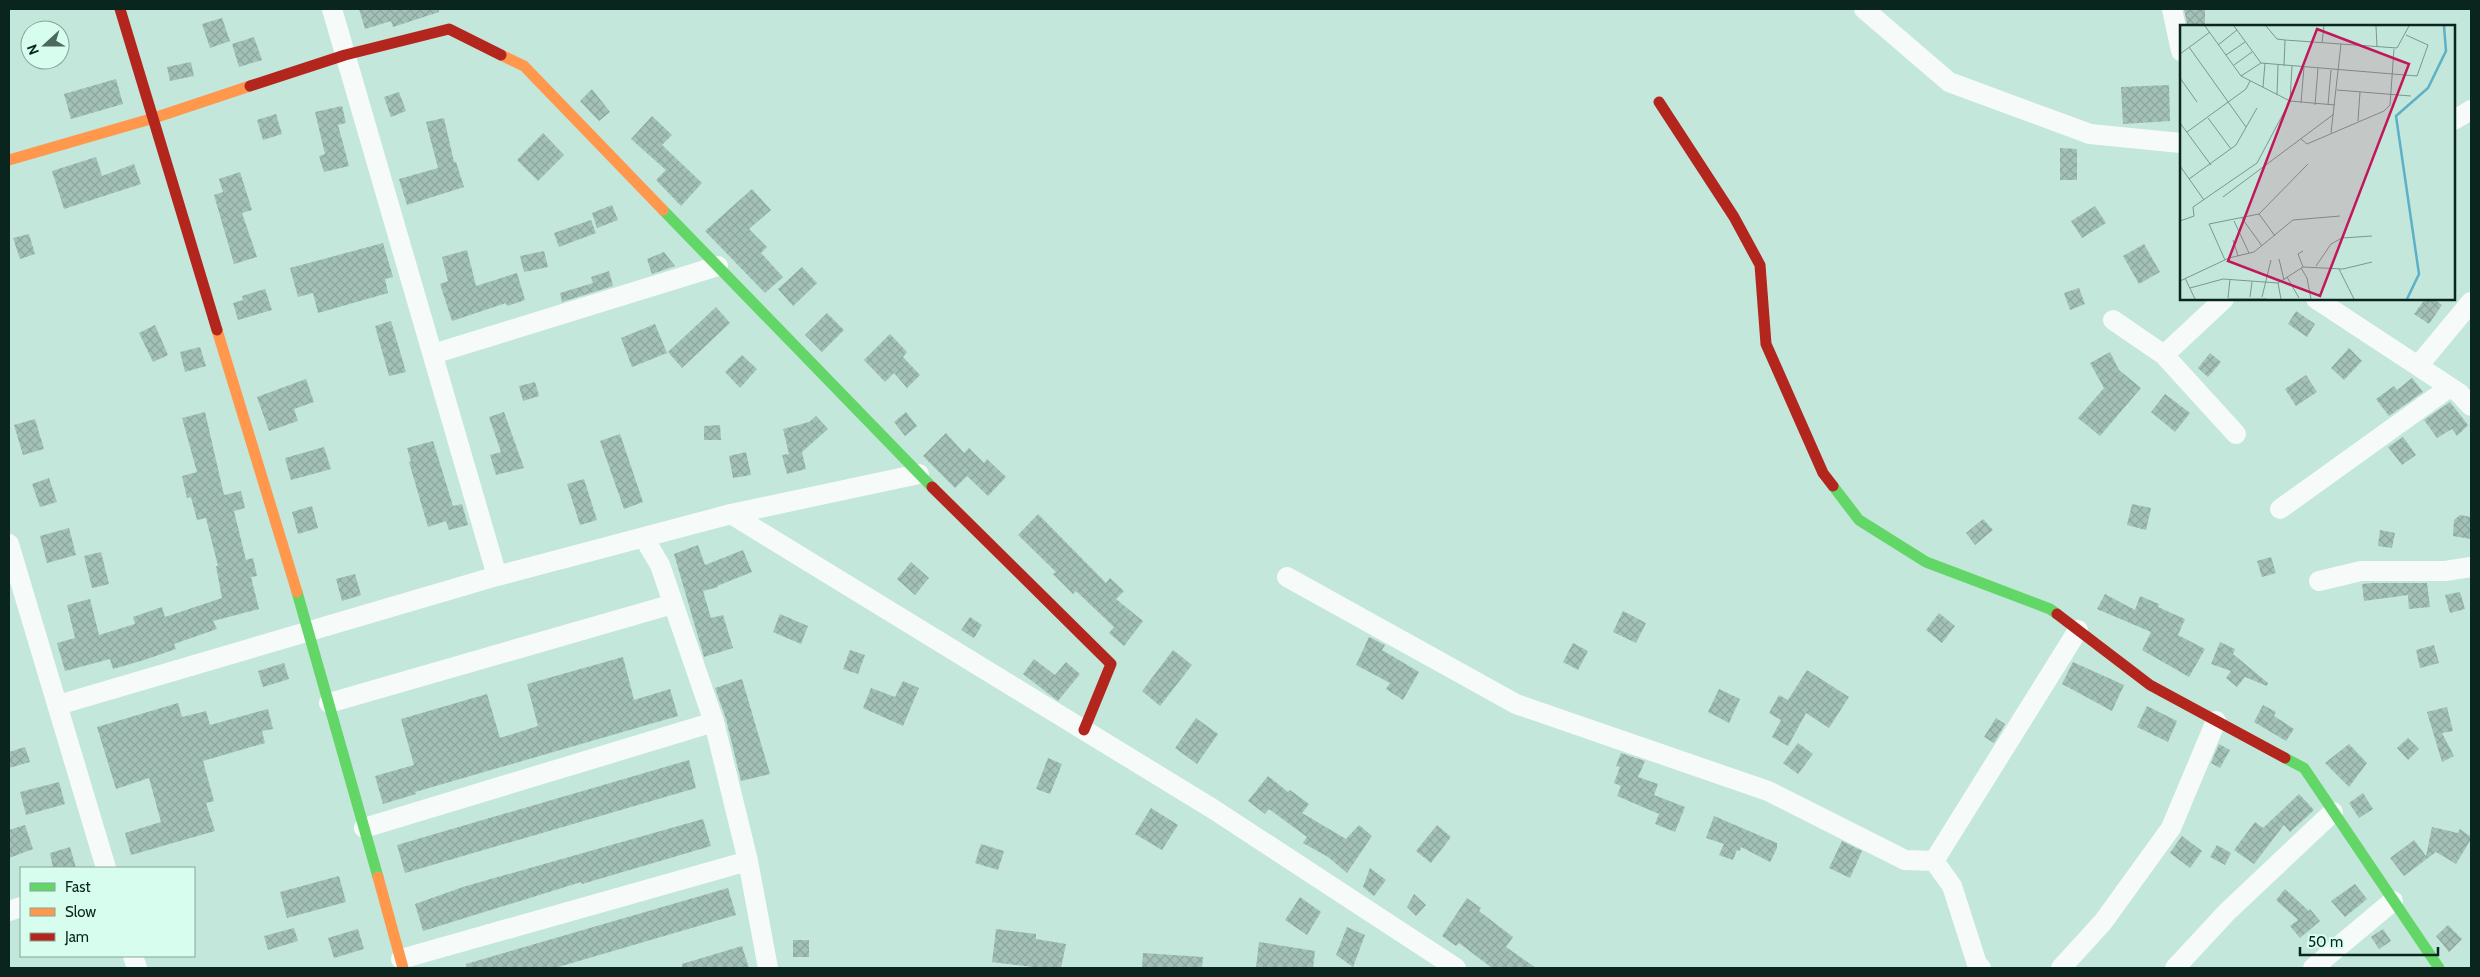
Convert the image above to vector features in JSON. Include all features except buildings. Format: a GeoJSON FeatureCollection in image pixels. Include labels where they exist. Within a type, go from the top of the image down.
{"type":"FeatureCollection","features":[{"type":"Feature","properties":{"kind":"street"},"geometry":{"type":"LineString","coordinates":[[120,9],[309,632],[402,964],[748,861]]}},
{"type":"Feature","properties":{"kind":"street"},"geometry":{"type":"LineString","coordinates":[[332,9],[497,576]]}},
{"type":"Feature","properties":{"kind":"street"},"geometry":{"type":"LineString","coordinates":[[1864,9],[1949,82],[2090,134],[2180,143]]}},
{"type":"Feature","properties":{"kind":"street"},"geometry":{"type":"LineString","coordinates":[[2172,9],[2180,46]]}},
{"type":"Feature","properties":{"kind":"street"},"geometry":{"type":"LineString","coordinates":[[9,160],[154,118],[345,55],[449,30],[524,66],[919,474],[1112,664],[1084,730]]}},
{"type":"Feature","properties":{"kind":"street"},"geometry":{"type":"LineString","coordinates":[[1659,102],[1734,217],[1760,265],[1766,344],[1823,473],[1859,520],[1926,562],[2050,609],[2150,685],[2304,768],[2439,968]]}},
{"type":"Feature","properties":{"kind":"street"},"geometry":{"type":"LineString","coordinates":[[2455,119],[2471,110]]}},
{"type":"Feature","properties":{"kind":"street"},"geometry":{"type":"LineString","coordinates":[[433,354],[718,266]]}},
{"type":"Feature","properties":{"kind":"street"},"geometry":{"type":"LineString","coordinates":[[2164,355],[2223,300]]}},
{"type":"Feature","properties":{"kind":"street"},"geometry":{"type":"LineString","coordinates":[[2318,300],[2450,387],[2471,406]]}},
{"type":"Feature","properties":{"kind":"street"},"geometry":{"type":"LineString","coordinates":[[2418,366],[2471,302]]}},
{"type":"Feature","properties":{"kind":"street"},"geometry":{"type":"LineString","coordinates":[[2113,320],[2164,355],[2236,434]]}},
{"type":"Feature","properties":{"kind":"street"},"geometry":{"type":"LineString","coordinates":[[2280,509],[2450,387]]}},
{"type":"Feature","properties":{"kind":"street"},"geometry":{"type":"LineString","coordinates":[[58,705],[497,576],[731,514],[919,474]]}},
{"type":"Feature","properties":{"kind":"street"},"geometry":{"type":"LineString","coordinates":[[731,514],[1213,808],[1456,968]]}},
{"type":"Feature","properties":{"kind":"street"},"geometry":{"type":"LineString","coordinates":[[644,538],[660,565],[714,722],[748,861],[768,968]]}},
{"type":"Feature","properties":{"kind":"street"},"geometry":{"type":"LineString","coordinates":[[9,544],[106,867]]}},
{"type":"Feature","properties":{"kind":"street"},"geometry":{"type":"LineString","coordinates":[[2319,581],[2361,571],[2445,571],[2471,567]]}},
{"type":"Feature","properties":{"kind":"street"},"geometry":{"type":"LineString","coordinates":[[1287,577],[1516,704],[1768,791],[1905,860],[1934,861]]}},
{"type":"Feature","properties":{"kind":"street"},"geometry":{"type":"LineString","coordinates":[[329,703],[673,604]]}},
{"type":"Feature","properties":{"kind":"street"},"geometry":{"type":"LineString","coordinates":[[1934,861],[2078,630]]}},
{"type":"Feature","properties":{"kind":"street"},"geometry":{"type":"LineString","coordinates":[[2062,968],[2103,922],[2171,828],[2216,721]]}},
{"type":"Feature","properties":{"kind":"street"},"geometry":{"type":"LineString","coordinates":[[364,828],[714,722]]}},
{"type":"Feature","properties":{"kind":"street"},"geometry":{"type":"LineString","coordinates":[[2175,968],[2227,912],[2333,812]]}},
{"type":"Feature","properties":{"kind":"street"},"geometry":{"type":"LineString","coordinates":[[1934,861],[1952,886],[1977,964],[1981,968]]}},
{"type":"Feature","properties":{"kind":"street"},"geometry":{"type":"LineString","coordinates":[[2313,968],[2393,901]]}},
{"type":"Feature","properties":{"kind":"traffic: fast"},"geometry":{"type":"LineString","coordinates":[[663,210],[932,487]]}},
{"type":"Feature","properties":{"kind":"traffic: fast"},"geometry":{"type":"LineString","coordinates":[[1833,486],[1859,520],[1926,562],[2050,609],[2057,614]]}},
{"type":"Feature","properties":{"kind":"traffic: fast"},"geometry":{"type":"LineString","coordinates":[[297,592],[378,877]]}},
{"type":"Feature","properties":{"kind":"traffic: fast"},"geometry":{"type":"LineString","coordinates":[[2285,758],[2304,768],[2439,968]]}},
{"type":"Feature","properties":{"kind":"traffic: slow"},"geometry":{"type":"LineString","coordinates":[[501,55],[524,66],[663,210]]}},
{"type":"Feature","properties":{"kind":"traffic: slow"},"geometry":{"type":"LineString","coordinates":[[9,160],[154,118],[250,86]]}},
{"type":"Feature","properties":{"kind":"traffic: slow"},"geometry":{"type":"LineString","coordinates":[[217,330],[297,592]]}},
{"type":"Feature","properties":{"kind":"traffic: slow"},"geometry":{"type":"LineString","coordinates":[[378,877],[403,968]]}},
{"type":"Feature","properties":{"kind":"traffic: jam"},"geometry":{"type":"LineString","coordinates":[[120,9],[217,330]]}},
{"type":"Feature","properties":{"kind":"traffic: jam"},"geometry":{"type":"LineString","coordinates":[[250,86],[345,55],[449,29],[501,55]]}},
{"type":"Feature","properties":{"kind":"traffic: jam"},"geometry":{"type":"LineString","coordinates":[[1659,102],[1734,217],[1760,265],[1766,344],[1823,473],[1833,486]]}},
{"type":"Feature","properties":{"kind":"traffic: jam"},"geometry":{"type":"LineString","coordinates":[[932,487],[1111,664],[1084,730]]}},
{"type":"Feature","properties":{"kind":"traffic: jam"},"geometry":{"type":"LineString","coordinates":[[2057,614],[2150,685],[2285,758]]}}]}
